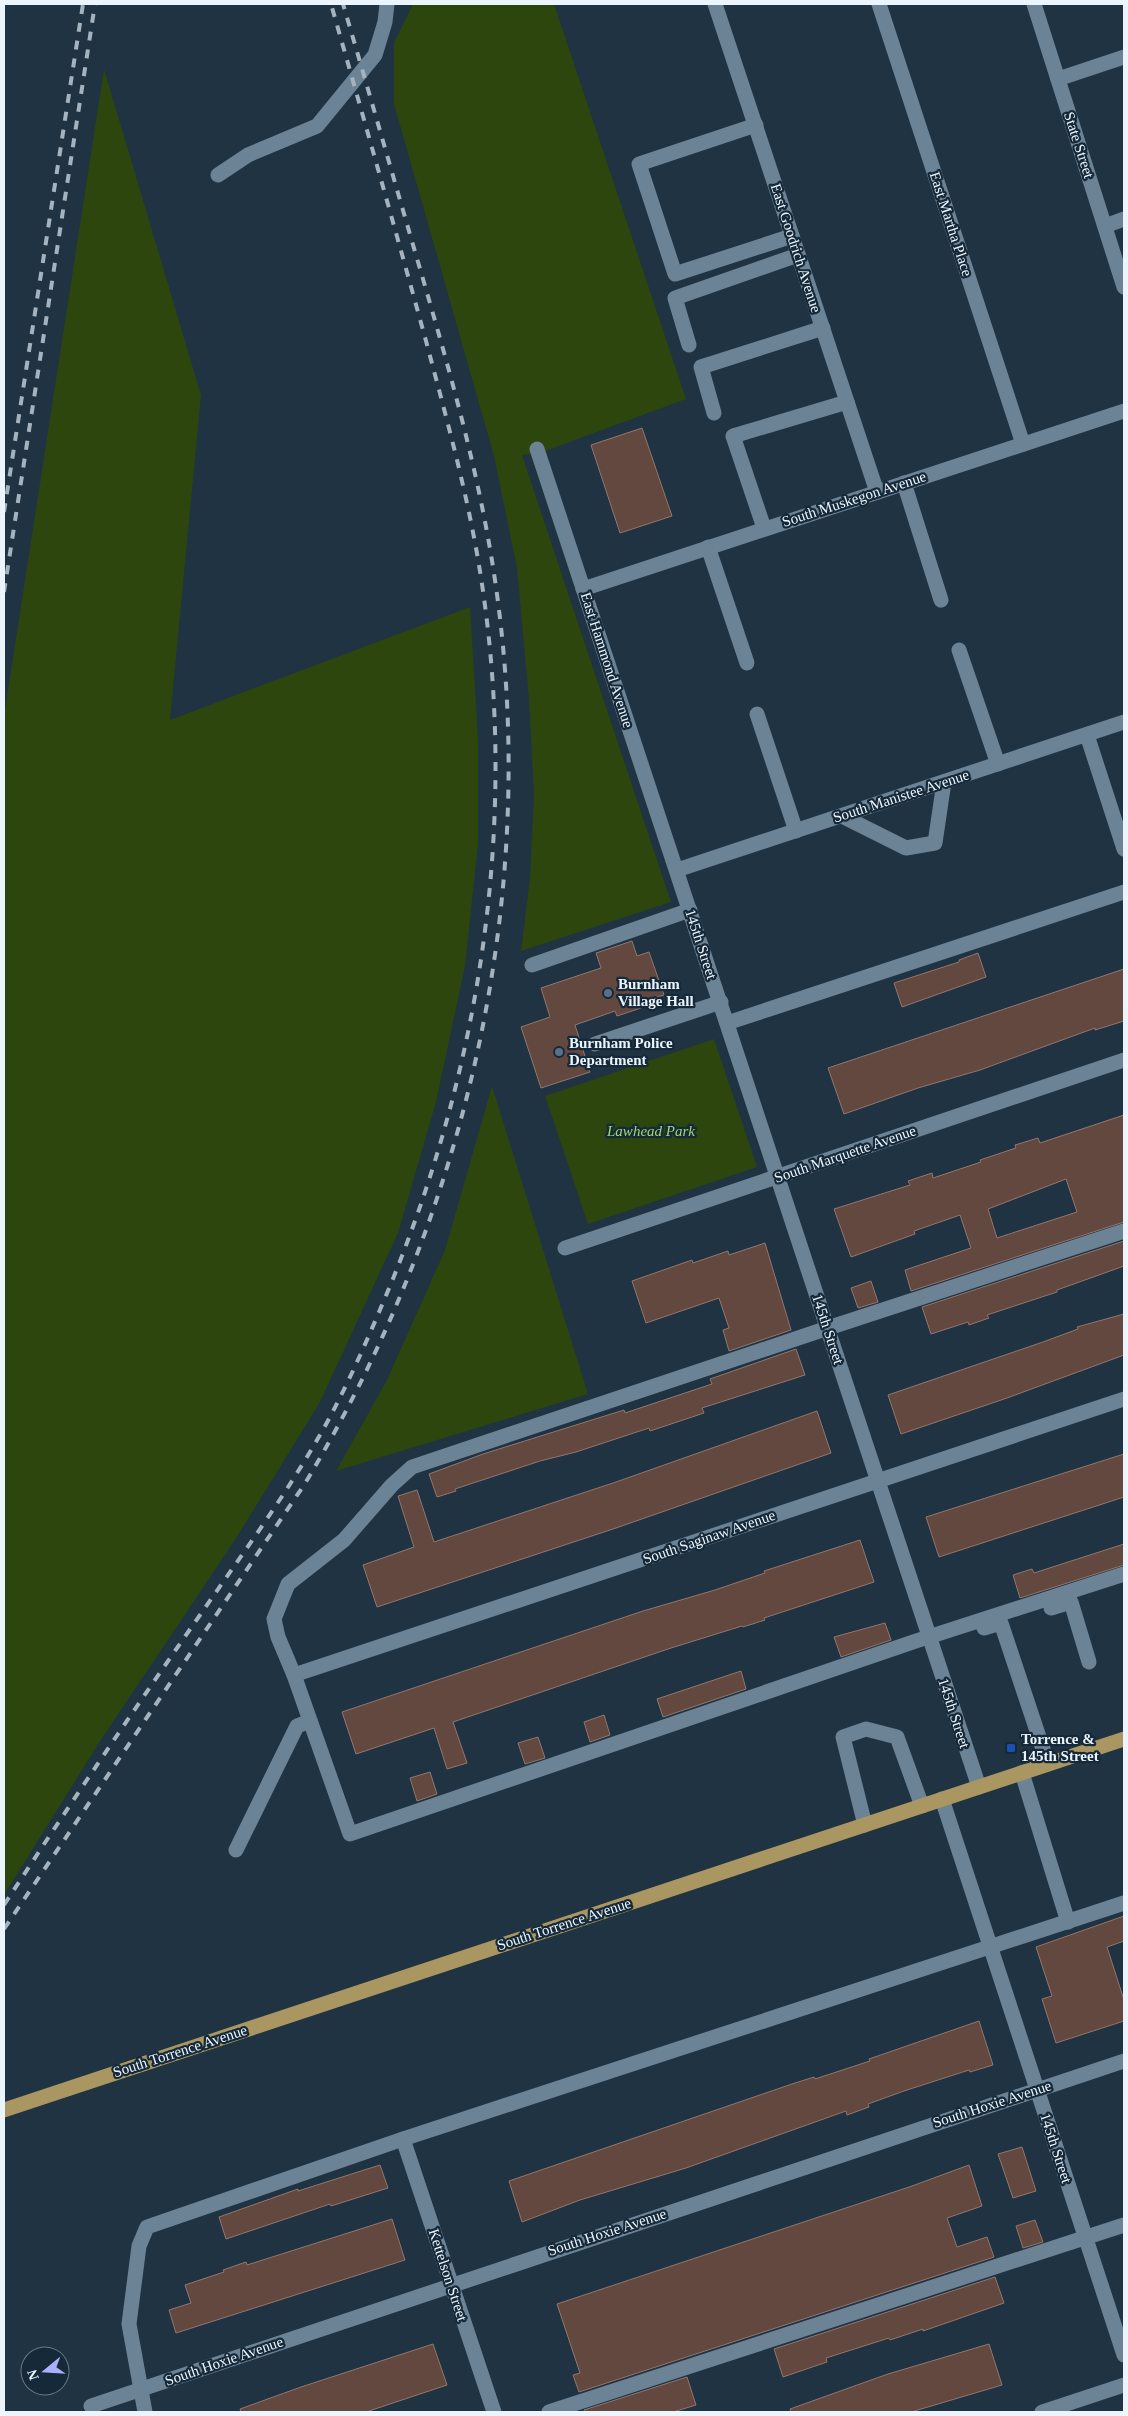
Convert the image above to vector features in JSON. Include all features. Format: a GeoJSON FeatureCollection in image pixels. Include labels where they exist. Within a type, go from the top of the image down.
{"type":"FeatureCollection","features":[{"type":"Feature","properties":{"kind":"main road","name":"South Torrence Avenue"},"geometry":{"type":"LineString","coordinates":[[4,2110],[1124,1738]]}},
{"type":"Feature","properties":{"kind":"street"},"geometry":{"type":"LineString","coordinates":[[218,175],[248,155],[317,126],[375,55],[385,22],[387,4]]}},
{"type":"Feature","properties":{"kind":"street","name":"East Goodrich Avenue"},"geometry":{"type":"LineString","coordinates":[[715,4],[877,492]]}},
{"type":"Feature","properties":{"kind":"street","name":"East Martha Place"},"geometry":{"type":"LineString","coordinates":[[879,4],[1024,444]]}},
{"type":"Feature","properties":{"kind":"street","name":"State Street"},"geometry":{"type":"LineString","coordinates":[[1034,4],[1124,287]]}},
{"type":"Feature","properties":{"kind":"street"},"geometry":{"type":"LineString","coordinates":[[1058,80],[1124,57]]}},
{"type":"Feature","properties":{"kind":"street"},"geometry":{"type":"LineString","coordinates":[[756,125],[639,164],[675,274],[792,236]]}},
{"type":"Feature","properties":{"kind":"street"},"geometry":{"type":"LineString","coordinates":[[1105,226],[1124,220]]}},
{"type":"Feature","properties":{"kind":"street"},"geometry":{"type":"LineString","coordinates":[[689,345],[675,298],[798,255]]}},
{"type":"Feature","properties":{"kind":"street"},"geometry":{"type":"LineString","coordinates":[[714,412],[701,367],[822,328]]}},
{"type":"Feature","properties":{"kind":"street"},"geometry":{"type":"LineString","coordinates":[[764,528],[733,436],[847,402]]}},
{"type":"Feature","properties":{"kind":"street","name":"South Muskegon Avenue"},"geometry":{"type":"LineString","coordinates":[[583,589],[1124,411]]}},
{"type":"Feature","properties":{"kind":"street","name":"East Hammond Avenue"},"geometry":{"type":"LineString","coordinates":[[537,449],[677,870]]}},
{"type":"Feature","properties":{"kind":"street"},"geometry":{"type":"LineString","coordinates":[[904,483],[941,600]]}},
{"type":"Feature","properties":{"kind":"street"},"geometry":{"type":"LineString","coordinates":[[708,547],[747,663]]}},
{"type":"Feature","properties":{"kind":"street"},"geometry":{"type":"LineString","coordinates":[[959,650],[998,764]]}},
{"type":"Feature","properties":{"kind":"street"},"geometry":{"type":"LineString","coordinates":[[757,714],[796,831]]}},
{"type":"Feature","properties":{"kind":"street","name":"South Manistee Avenue"},"geometry":{"type":"LineString","coordinates":[[677,870],[1124,722]]}},
{"type":"Feature","properties":{"kind":"street"},"geometry":{"type":"LineString","coordinates":[[1087,734],[1124,849]]}},
{"type":"Feature","properties":{"kind":"street"},"geometry":{"type":"LineString","coordinates":[[842,816],[906,848],[935,843],[944,782]]}},
{"type":"Feature","properties":{"kind":"street","name":"145th Street"},"geometry":{"type":"LineString","coordinates":[[677,870],[978,1787]]}},
{"type":"Feature","properties":{"kind":"street"},"geometry":{"type":"LineString","coordinates":[[727,1023],[1124,892]]}},
{"type":"Feature","properties":{"kind":"street"},"geometry":{"type":"LineString","coordinates":[[532,965],[690,910]]}},
{"type":"Feature","properties":{"kind":"street"},"geometry":{"type":"LineString","coordinates":[[596,1044],[721,1002]]}},
{"type":"Feature","properties":{"kind":"street","name":"South Marquette Avenue"},"geometry":{"type":"LineString","coordinates":[[565,1248],[1124,1060]]}},
{"type":"Feature","properties":{"kind":"street"},"geometry":{"type":"LineString","coordinates":[[1124,1231],[412,1467],[392,1485],[344,1540],[288,1584],[274,1620],[278,1637],[294,1676],[350,1834],[930,1641],[1124,1574]]}},
{"type":"Feature","properties":{"kind":"street","name":"South Saginaw Avenue"},"geometry":{"type":"LineString","coordinates":[[294,1676],[1124,1398]]}},
{"type":"Feature","properties":{"kind":"street"},"geometry":{"type":"LineString","coordinates":[[930,1641],[1001,1623],[1070,1602],[1089,1662]]}},
{"type":"Feature","properties":{"kind":"street"},"geometry":{"type":"LineString","coordinates":[[1001,1623],[1048,1764]]}},
{"type":"Feature","properties":{"kind":"street"},"geometry":{"type":"LineString","coordinates":[[236,1850],[297,1726],[310,1722]]}},
{"type":"Feature","properties":{"kind":"street"},"geometry":{"type":"LineString","coordinates":[[865,1825],[843,1737],[866,1729],[897,1737],[922,1806]]}},
{"type":"Feature","properties":{"kind":"street"},"geometry":{"type":"LineString","coordinates":[[1022,1773],[1068,1922]]}},
{"type":"Feature","properties":{"kind":"street","name":"145th Street"},"geometry":{"type":"LineString","coordinates":[[942,1799],[1124,2355]]}},
{"type":"Feature","properties":{"kind":"street"},"geometry":{"type":"LineString","coordinates":[[145,2412],[142,2389],[134,2360],[129,2324],[139,2246],[147,2227],[403,2139],[1124,1903]]}},
{"type":"Feature","properties":{"kind":"street","name":"South Hoxie Avenue"},"geometry":{"type":"LineString","coordinates":[[91,2406],[451,2284],[1124,2061]]}},
{"type":"Feature","properties":{"kind":"street","name":"Kettelson Street"},"geometry":{"type":"LineString","coordinates":[[403,2139],[494,2412]]}},
{"type":"Feature","properties":{"kind":"street"},"geometry":{"type":"LineString","coordinates":[[549,2412],[1124,2225]]}},
{"type":"Feature","properties":{"kind":"street"},"geometry":{"type":"LineString","coordinates":[[1042,2412],[1124,2385]]}},
{"type":"Feature","properties":{"kind":"green space"},"geometry":{"type":"Polygon","coordinates":[[[413,4],[554,4],[686,399],[540,453],[522,455],[671,902],[521,951],[530,878],[534,795],[529,700],[517,568],[494,456],[394,104],[394,43],[413,4]]]}},
{"type":"Feature","properties":{"kind":"green space"},"geometry":{"type":"Polygon","coordinates":[[[104,69],[201,395],[170,720],[470,607],[478,740],[478,844],[465,966],[436,1102],[398,1233],[320,1402],[235,1540],[102,1738],[4,1895],[4,716],[104,69]]]}},
{"type":"Feature","properties":{"kind":"green space","name":"Lawhead Park"},"geometry":{"type":"Polygon","coordinates":[[[714,1039],[757,1167],[588,1224],[545,1096],[714,1039]]]}},
{"type":"Feature","properties":{"kind":"green space"},"geometry":{"type":"Polygon","coordinates":[[[492,1086],[588,1394],[336,1471],[387,1380],[445,1250],[492,1086]]]}},
{"type":"Feature","properties":{"kind":"building"},"geometry":{"type":"Polygon","coordinates":[[[642,428],[672,516],[620,533],[591,445],[642,428]]]}},
{"type":"Feature","properties":{"kind":"building"},"geometry":{"type":"Polygon","coordinates":[[[632,941],[637,956],[649,952],[664,995],[639,1003],[641,1008],[617,1016],[615,1011],[575,1025],[590,1072],[541,1088],[521,1027],[550,1017],[541,988],[601,968],[596,953],[632,941]]]}},
{"type":"Feature","properties":{"kind":"building"},"geometry":{"type":"Polygon","coordinates":[[[978,953],[986,977],[902,1007],[894,983],[959,962],[959,960],[978,953]]]}},
{"type":"Feature","properties":{"kind":"building"},"geometry":{"type":"Polygon","coordinates":[[[1124,969],[1124,1021],[1095,1030],[1095,1028],[980,1070],[918,1088],[844,1114],[828,1068],[1124,969]]]}},
{"type":"Feature","properties":{"kind":"building"},"geometry":{"type":"Polygon","coordinates":[[[1124,1115],[1124,1222],[911,1291],[905,1270],[971,1248],[960,1215],[914,1231],[915,1234],[851,1257],[834,1209],[910,1185],[908,1181],[932,1173],[933,1178],[981,1162],[980,1160],[1016,1148],[1015,1145],[1038,1138],[1040,1143],[1124,1115]],[[1066,1179],[988,1209],[997,1238],[1077,1212],[1066,1179]]]}},
{"type":"Feature","properties":{"kind":"building"},"geometry":{"type":"Polygon","coordinates":[[[1124,1241],[1124,1266],[1057,1290],[1057,1292],[987,1315],[989,1318],[969,1325],[968,1322],[931,1334],[922,1307],[1124,1241]]]}},
{"type":"Feature","properties":{"kind":"building"},"geometry":{"type":"Polygon","coordinates":[[[765,1243],[791,1330],[729,1351],[723,1330],[729,1328],[719,1298],[646,1323],[632,1281],[692,1260],[693,1263],[728,1251],[729,1255],[765,1243]]]}},
{"type":"Feature","properties":{"kind":"building"},"geometry":{"type":"Polygon","coordinates":[[[871,1281],[878,1302],[858,1308],[851,1288],[871,1281]]]}},
{"type":"Feature","properties":{"kind":"building"},"geometry":{"type":"Polygon","coordinates":[[[1124,1314],[1124,1355],[901,1434],[888,1395],[1043,1342],[1078,1329],[1077,1327],[1124,1314]]]}},
{"type":"Feature","properties":{"kind":"building"},"geometry":{"type":"Polygon","coordinates":[[[796,1349],[805,1375],[702,1408],[704,1413],[650,1431],[649,1428],[576,1452],[540,1461],[455,1489],[456,1491],[437,1497],[429,1474],[483,1454],[624,1410],[625,1413],[712,1384],[710,1379],[796,1349]]]}},
{"type":"Feature","properties":{"kind":"building"},"geometry":{"type":"Polygon","coordinates":[[[817,1411],[831,1453],[616,1528],[377,1607],[363,1565],[414,1547],[398,1496],[417,1490],[434,1542],[616,1482],[817,1411]]]}},
{"type":"Feature","properties":{"kind":"building"},"geometry":{"type":"Polygon","coordinates":[[[1124,1454],[1124,1497],[939,1557],[926,1517],[1124,1454]]]}},
{"type":"Feature","properties":{"kind":"building"},"geometry":{"type":"Polygon","coordinates":[[[860,1540],[874,1582],[764,1618],[765,1620],[671,1648],[453,1722],[467,1763],[447,1769],[434,1728],[356,1754],[342,1712],[643,1611],[715,1590],[765,1573],[764,1571],[860,1540]]]}},
{"type":"Feature","properties":{"kind":"building"},"geometry":{"type":"Polygon","coordinates":[[[1124,1544],[1124,1565],[1020,1598],[1013,1575],[1032,1569],[1034,1573],[1124,1544]]]}},
{"type":"Feature","properties":{"kind":"building"},"geometry":{"type":"Polygon","coordinates":[[[885,1623],[891,1640],[841,1657],[834,1637],[885,1623]]]}},
{"type":"Feature","properties":{"kind":"building"},"geometry":{"type":"Polygon","coordinates":[[[741,1671],[746,1689],[663,1717],[657,1699],[741,1671]]]}},
{"type":"Feature","properties":{"kind":"building"},"geometry":{"type":"Polygon","coordinates":[[[604,1715],[610,1735],[590,1742],[584,1722],[604,1715]]]}},
{"type":"Feature","properties":{"kind":"building"},"geometry":{"type":"Polygon","coordinates":[[[538,1737],[545,1758],[525,1764],[518,1743],[538,1737]]]}},
{"type":"Feature","properties":{"kind":"building"},"geometry":{"type":"Polygon","coordinates":[[[430,1772],[437,1794],[417,1801],[410,1778],[430,1772]]]}},
{"type":"Feature","properties":{"kind":"building"},"geometry":{"type":"Polygon","coordinates":[[[1124,1916],[1124,1941],[1107,1947],[1124,2000],[1124,2021],[1056,2043],[1042,1999],[1052,1996],[1036,1947],[1124,1916]]]}},
{"type":"Feature","properties":{"kind":"building"},"geometry":{"type":"Polygon","coordinates":[[[979,2021],[993,2065],[970,2072],[969,2070],[904,2091],[868,2104],[869,2107],[847,2115],[846,2111],[686,2168],[580,2200],[522,2222],[509,2181],[792,2084],[814,2077],[815,2079],[870,2061],[869,2059],[979,2021]]]}},
{"type":"Feature","properties":{"kind":"building"},"geometry":{"type":"Polygon","coordinates":[[[1022,2147],[1036,2191],[1013,2198],[998,2154],[1022,2147]]]}},
{"type":"Feature","properties":{"kind":"building"},"geometry":{"type":"Polygon","coordinates":[[[380,2165],[388,2188],[331,2206],[330,2204],[226,2239],[219,2217],[298,2189],[298,2191],[380,2165]]]}},
{"type":"Feature","properties":{"kind":"building"},"geometry":{"type":"Polygon","coordinates":[[[969,2165],[982,2206],[947,2218],[957,2247],[987,2237],[994,2257],[579,2392],[573,2375],[580,2373],[557,2304],[912,2186],[969,2165]]]}},
{"type":"Feature","properties":{"kind":"building"},"geometry":{"type":"Polygon","coordinates":[[[392,2219],[405,2260],[176,2333],[169,2310],[191,2303],[185,2285],[224,2272],[223,2270],[246,2262],[247,2265],[392,2219]]]}},
{"type":"Feature","properties":{"kind":"building"},"geometry":{"type":"Polygon","coordinates":[[[1035,2220],[1043,2242],[1023,2248],[1016,2226],[1035,2220]]]}},
{"type":"Feature","properties":{"kind":"building"},"geometry":{"type":"Polygon","coordinates":[[[995,2277],[1004,2303],[923,2331],[923,2329],[890,2340],[889,2338],[826,2358],[827,2362],[783,2377],[774,2349],[995,2277]]]}},
{"type":"Feature","properties":{"kind":"building"},"geometry":{"type":"Polygon","coordinates":[[[433,2344],[447,2385],[366,2412],[241,2412],[240,2409],[301,2387],[433,2344]]]}},
{"type":"Feature","properties":{"kind":"building"},"geometry":{"type":"Polygon","coordinates":[[[989,2344],[1002,2385],[911,2412],[791,2412],[790,2409],[888,2374],[989,2344]]]}},
{"type":"Feature","properties":{"kind":"building"},"geometry":{"type":"Polygon","coordinates":[[[687,2377],[696,2405],[673,2412],[585,2412],[584,2410],[687,2377]]]}},
{"type":"Feature","properties":{"kind":"railway"},"geometry":{"type":"LineString","coordinates":[[4,512],[83,4]]}},
{"type":"Feature","properties":{"kind":"railway"},"geometry":{"type":"LineString","coordinates":[[4,592],[95,4]]}},
{"type":"Feature","properties":{"kind":"railway"},"geometry":{"type":"LineString","coordinates":[[4,1905],[125,1723],[284,1493],[337,1403],[376,1319],[415,1220],[443,1133],[465,1045],[482,955],[492,865],[495,774],[493,682],[478,559],[458,465],[426,341],[331,4]]}},
{"type":"Feature","properties":{"kind":"railway"},"geometry":{"type":"LineString","coordinates":[[4,1929],[304,1485],[360,1384],[407,1280],[446,1171],[476,1060],[496,947],[507,832],[508,717],[498,602],[492,561],[485,520],[457,399],[343,4]]}},
{"type":"Feature","properties":{"kind":"place","name":"Burnham Village Hall"},"geometry":{"type":"Point","coordinates":[608,993]}},
{"type":"Feature","properties":{"kind":"place","name":"Burnham Police Department"},"geometry":{"type":"Point","coordinates":[559,1052]}},
{"type":"Feature","properties":{"kind":"place","name":"Torrence & 145th Street"},"geometry":{"type":"Point","coordinates":[1011,1748]}}]}
